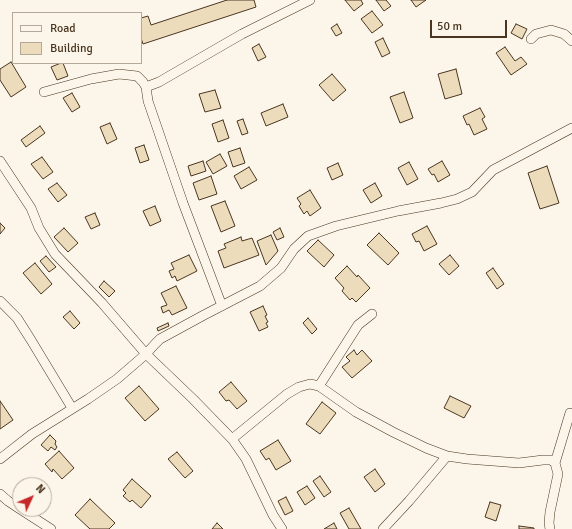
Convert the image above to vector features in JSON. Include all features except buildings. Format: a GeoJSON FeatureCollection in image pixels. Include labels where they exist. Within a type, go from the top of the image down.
{"type":"FeatureCollection","features":[{"type":"Feature","properties":{"kind":"street"},"geometry":{"type":"LineString","coordinates":[[146,87],[159,82],[242,34],[310,0]]}},
{"type":"Feature","properties":{"kind":"street"},"geometry":{"type":"LineString","coordinates":[[531,39],[536,34],[551,30],[564,34],[572,41]]}},
{"type":"Feature","properties":{"kind":"street"},"geometry":{"type":"LineString","coordinates":[[44,92],[91,79],[119,74],[137,76],[143,82],[146,87],[148,101],[180,196],[222,306]]}},
{"type":"Feature","properties":{"kind":"street"},"geometry":{"type":"LineString","coordinates":[[0,459],[32,434],[88,399],[116,379],[146,354],[160,339],[260,286],[281,268],[294,249],[308,236],[336,226],[457,199],[472,192],[493,170],[572,128]]}},
{"type":"Feature","properties":{"kind":"street"},"geometry":{"type":"LineString","coordinates":[[0,161],[31,208],[39,228],[55,254],[102,303],[146,354],[232,439],[246,459],[273,515],[282,529]]}},
{"type":"Feature","properties":{"kind":"street"},"geometry":{"type":"LineString","coordinates":[[0,301],[17,318],[72,408]]}},
{"type":"Feature","properties":{"kind":"street"},"geometry":{"type":"LineString","coordinates":[[318,386],[358,325],[372,314]]}},
{"type":"Feature","properties":{"kind":"street"},"geometry":{"type":"LineString","coordinates":[[232,439],[287,394],[299,386],[310,384],[318,386],[356,412],[426,448],[446,456],[518,463],[551,460],[555,463]]}},
{"type":"Feature","properties":{"kind":"street"},"geometry":{"type":"LineString","coordinates":[[550,529],[550,512],[558,474],[555,463],[570,413]]}},
{"type":"Feature","properties":{"kind":"street"},"geometry":{"type":"LineString","coordinates":[[383,529],[409,501],[446,456]]}},
{"type":"Feature","properties":{"kind":"street"},"geometry":{"type":"LineString","coordinates":[[0,494],[12,504]]}},
{"type":"Feature","properties":{"kind":"street"},"geometry":{"type":"LineString","coordinates":[[32,517],[51,529]]}}]}
